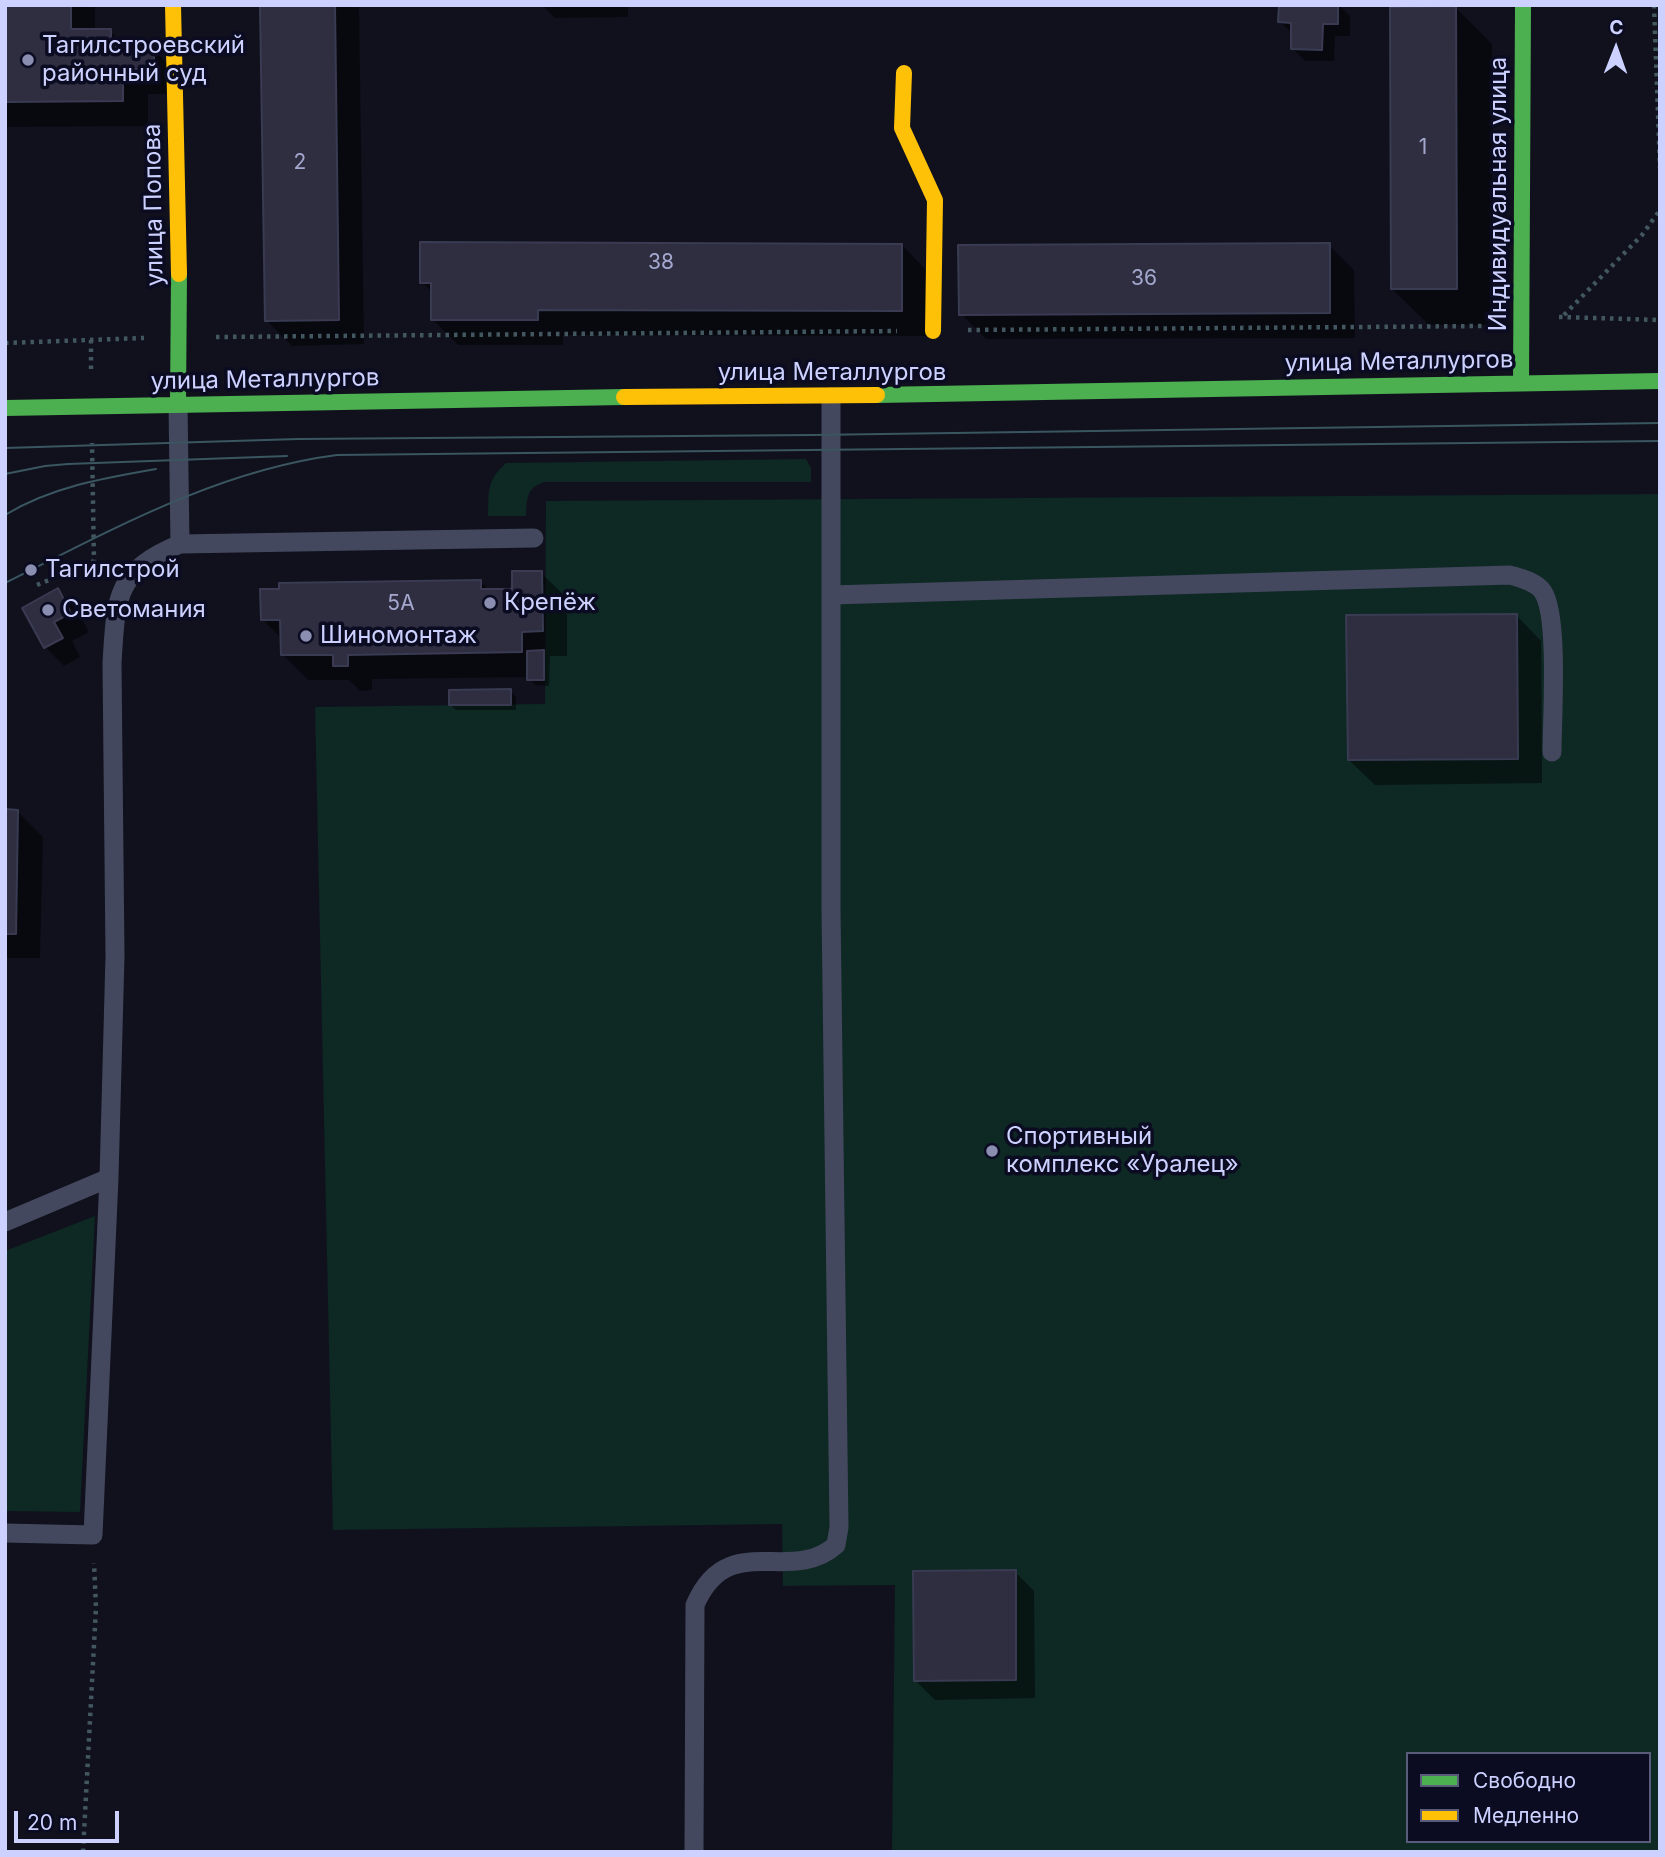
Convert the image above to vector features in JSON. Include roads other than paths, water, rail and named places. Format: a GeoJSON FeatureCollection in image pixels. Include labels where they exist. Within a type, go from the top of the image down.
{"type":"FeatureCollection","features":[{"type":"Feature","properties":{"kind":"main road","name":"улица Попова"},"geometry":{"type":"LineString","coordinates":[[173,5],[180,337],[178,404]]}},
{"type":"Feature","properties":{"kind":"main road","name":"Индивидуальная улица"},"geometry":{"type":"LineString","coordinates":[[1521,383],[1523,5]]}},
{"type":"Feature","properties":{"kind":"main road"},"geometry":{"type":"LineString","coordinates":[[904,74],[902,128],[935,200],[933,331]]}},
{"type":"Feature","properties":{"kind":"main road","name":"улица Металлургов"},"geometry":{"type":"LineString","coordinates":[[5,408],[670,396],[831,397],[1660,381]]}},
{"type":"Feature","properties":{"kind":"lane"},"geometry":{"type":"LineString","coordinates":[[694,1852],[695,1605],[702,1588],[714,1575],[731,1565],[747,1562],[804,1561],[825,1555],[836,1545],[839,1527],[831,909],[831,397]]}},
{"type":"Feature","properties":{"kind":"lane"},"geometry":{"type":"LineString","coordinates":[[178,404],[180,544]]}},
{"type":"Feature","properties":{"kind":"lane"},"geometry":{"type":"LineString","coordinates":[[5,1533],[93,1535],[109,1178],[115,956],[112,663],[114,631],[122,591],[140,565],[180,544],[534,538]]}},
{"type":"Feature","properties":{"kind":"lane"},"geometry":{"type":"LineString","coordinates":[[831,595],[1510,575],[1527,580],[1542,590],[1550,609],[1552,752]]}},
{"type":"Feature","properties":{"kind":"lane"},"geometry":{"type":"LineString","coordinates":[[5,1222],[109,1178]]}},
{"type":"Feature","properties":{"kind":"tram line"},"geometry":{"type":"LineString","coordinates":[[5,448],[298,439],[1660,423]]}},
{"type":"Feature","properties":{"kind":"tram line"},"geometry":{"type":"LineString","coordinates":[[5,583],[126,523],[208,488],[250,474],[337,455],[1660,441]]}},
{"type":"Feature","properties":{"kind":"tram line"},"geometry":{"type":"LineString","coordinates":[[5,474],[68,464],[287,456]]}},
{"type":"Feature","properties":{"kind":"tram line"},"geometry":{"type":"LineString","coordinates":[[5,515],[59,491],[98,480],[156,469]]}},
{"type":"Feature","properties":{"kind":"place","name":"Тагилстроевский районный суд"},"geometry":{"type":"Point","coordinates":[28,60]}},
{"type":"Feature","properties":{"kind":"place","name":"Тагилстрой"},"geometry":{"type":"Point","coordinates":[31,570]}},
{"type":"Feature","properties":{"kind":"place","name":"Крепёж"},"geometry":{"type":"Point","coordinates":[490,603]}},
{"type":"Feature","properties":{"kind":"place","name":"Светомания"},"geometry":{"type":"Point","coordinates":[48,610]}},
{"type":"Feature","properties":{"kind":"place","name":"Шиномонтаж"},"geometry":{"type":"Point","coordinates":[306,636]}},
{"type":"Feature","properties":{"kind":"place","name":"Спортивный комплекс «Уралец»"},"geometry":{"type":"Point","coordinates":[992,1151]}}]}
